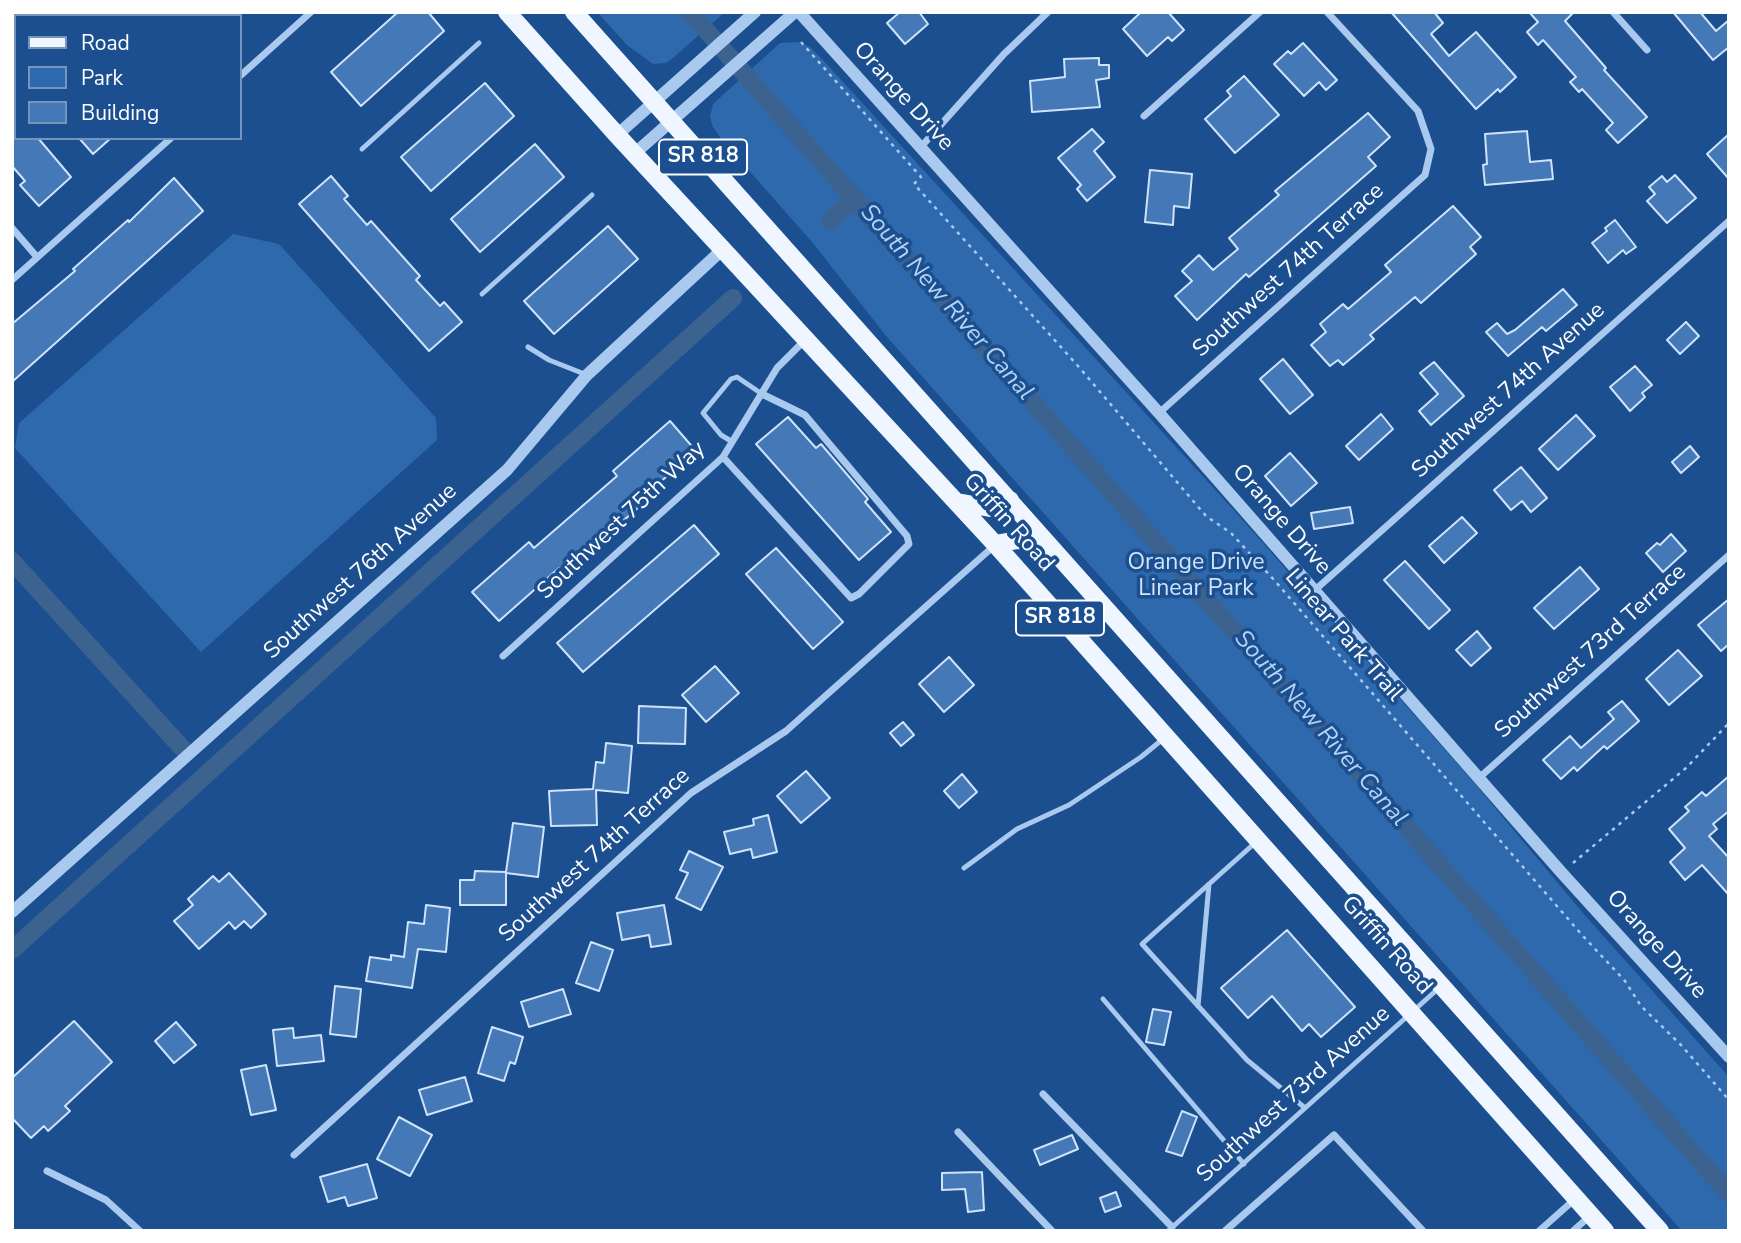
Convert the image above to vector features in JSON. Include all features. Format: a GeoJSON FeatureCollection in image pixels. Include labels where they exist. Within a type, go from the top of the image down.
{"type":"FeatureCollection","features":[{"type":"Feature","properties":{"kind":"main road","name":"Griffin Road"},"geometry":{"type":"LineString","coordinates":[[508,12],[634,154],[995,544],[1605,1231]]}},
{"type":"Feature","properties":{"kind":"main road","name":"Griffin Road"},"geometry":{"type":"LineString","coordinates":[[574,12],[1660,1231]]}},
{"type":"Feature","properties":{"kind":"main road"},"geometry":{"type":"LineString","coordinates":[[957,502],[990,508],[1010,500]]}},
{"type":"Feature","properties":{"kind":"main road"},"geometry":{"type":"LineString","coordinates":[[995,544],[1018,540],[1058,553]]}},
{"type":"Feature","properties":{"kind":"street"},"geometry":{"type":"LineString","coordinates":[[242,74],[311,12]]}},
{"type":"Feature","properties":{"kind":"street"},"geometry":{"type":"LineString","coordinates":[[634,154],[797,12]]}},
{"type":"Feature","properties":{"kind":"street","name":"Orange Drive"},"geometry":{"type":"LineString","coordinates":[[797,12],[1159,413],[1561,872],[1729,1057]]}},
{"type":"Feature","properties":{"kind":"street"},"geometry":{"type":"LineString","coordinates":[[920,148],[1004,54],[1048,12]]}},
{"type":"Feature","properties":{"kind":"street"},"geometry":{"type":"LineString","coordinates":[[1144,116],[1260,12]]}},
{"type":"Feature","properties":{"kind":"street","name":"Southwest 74th Terrace"},"geometry":{"type":"LineString","coordinates":[[1159,413],[1425,175],[1431,149],[1418,111],[1327,12]]}},
{"type":"Feature","properties":{"kind":"street"},"geometry":{"type":"LineString","coordinates":[[1613,12],[1647,50]]}},
{"type":"Feature","properties":{"kind":"street"},"geometry":{"type":"LineString","coordinates":[[617,135],[754,13]]}},
{"type":"Feature","properties":{"kind":"street"},"geometry":{"type":"LineString","coordinates":[[12,280],[169,140]]}},
{"type":"Feature","properties":{"kind":"street","name":"Southwest 74th Avenue"},"geometry":{"type":"LineString","coordinates":[[1315,590],[1729,221]]}},
{"type":"Feature","properties":{"kind":"street"},"geometry":{"type":"LineString","coordinates":[[12,228],[37,257]]}},
{"type":"Feature","properties":{"kind":"street","name":"Southwest 76th Avenue"},"geometry":{"type":"LineString","coordinates":[[12,912],[507,470],[587,374],[723,249]]}},
{"type":"Feature","properties":{"kind":"street","name":"Southwest 75th Way"},"geometry":{"type":"LineString","coordinates":[[503,656],[723,457],[777,368],[806,339]]}},
{"type":"Feature","properties":{"kind":"street"},"geometry":{"type":"LineString","coordinates":[[723,457],[851,597],[859,594],[909,544],[907,536],[805,415],[762,394]]}},
{"type":"Feature","properties":{"kind":"street","name":"Southwest 74th Terrace"},"geometry":{"type":"LineString","coordinates":[[294,1155],[691,793],[786,731],[995,544]]}},
{"type":"Feature","properties":{"kind":"street","name":"Southwest 73rd Terrace"},"geometry":{"type":"LineString","coordinates":[[1480,777],[1729,555]]}},
{"type":"Feature","properties":{"kind":"street"},"geometry":{"type":"LineString","coordinates":[[1043,1094],[1170,1229]]}},
{"type":"Feature","properties":{"kind":"street"},"geometry":{"type":"LineString","coordinates":[[958,1132],[1052,1231]]}},
{"type":"Feature","properties":{"kind":"street"},"geometry":{"type":"LineString","coordinates":[[1226,1231],[1334,1135],[1423,1231]]}},
{"type":"Feature","properties":{"kind":"street"},"geometry":{"type":"LineString","coordinates":[[47,1171],[106,1200],[140,1231]]}},
{"type":"Feature","properties":{"kind":"street"},"geometry":{"type":"LineString","coordinates":[[1539,1231],[1576,1198]]}},
{"type":"Feature","properties":{"kind":"street"},"geometry":{"type":"LineString","coordinates":[[1573,1231],[1591,1215]]}},
{"type":"Feature","properties":{"kind":"lane"},"geometry":{"type":"LineString","coordinates":[[362,149],[479,43]]}},
{"type":"Feature","properties":{"kind":"lane"},"geometry":{"type":"LineString","coordinates":[[482,295],[592,195]]}},
{"type":"Feature","properties":{"kind":"lane"},"geometry":{"type":"LineString","coordinates":[[528,347],[549,360],[587,374]]}},
{"type":"Feature","properties":{"kind":"lane"},"geometry":{"type":"LineString","coordinates":[[731,441],[721,435],[703,414],[730,379],[737,377],[762,394]]}},
{"type":"Feature","properties":{"kind":"lane"},"geometry":{"type":"LineString","coordinates":[[964,868],[1017,829],[1053,814],[1142,757],[1166,736]]}},
{"type":"Feature","properties":{"kind":"lane"},"geometry":{"type":"LineString","coordinates":[[1259,840],[1142,944],[1247,1060],[1305,1108]]}},
{"type":"Feature","properties":{"kind":"lane"},"geometry":{"type":"LineString","coordinates":[[1198,1006],[1209,884]]}},
{"type":"Feature","properties":{"kind":"lane","name":"Southwest 73rd Avenue"},"geometry":{"type":"LineString","coordinates":[[1170,1229],[1442,985]]}},
{"type":"Feature","properties":{"kind":"lane"},"geometry":{"type":"LineString","coordinates":[[1103,999],[1244,1164]]}},
{"type":"Feature","properties":{"kind":"path","name":"Linear Park Trail"},"geometry":{"type":"LineString","coordinates":[[801,42],[921,177],[914,184],[1078,366],[1206,516],[1231,533],[1275,581],[1625,981],[1641,1006],[1681,1045],[1729,1100]]}},
{"type":"Feature","properties":{"kind":"path"},"geometry":{"type":"LineString","coordinates":[[1570,865],[1686,768],[1729,723]]}},
{"type":"Feature","properties":{"kind":"path"},"geometry":{"type":"LineString","coordinates":[[1542,888],[1548,883]]}},
{"type":"Feature","properties":{"kind":"green space"},"geometry":{"type":"Polygon","coordinates":[[[597,12],[725,12],[673,58],[666,63],[653,64],[627,45],[597,12]]]}},
{"type":"Feature","properties":{"kind":"green space","name":"Orange Drive Linear Park"},"geometry":{"type":"Polygon","coordinates":[[[799,42],[810,47],[823,60],[1240,517],[1476,785],[1583,913],[1729,1077],[1729,1231],[1682,1231],[887,337],[812,242],[722,140],[710,117],[713,104],[780,43],[799,42]]]}},
{"type":"Feature","properties":{"kind":"green space"},"geometry":{"type":"Polygon","coordinates":[[[233,234],[279,244],[436,418],[437,440],[201,652],[15,448],[19,423],[233,234]]]}},
{"type":"Feature","properties":{"kind":"building"},"geometry":{"type":"Polygon","coordinates":[[[398,12],[428,12],[444,31],[361,106],[331,72],[398,12]]]}},
{"type":"Feature","properties":{"kind":"building"},"geometry":{"type":"Polygon","coordinates":[[[900,12],[919,12],[928,24],[905,44],[887,23],[900,12]]]}},
{"type":"Feature","properties":{"kind":"building"},"geometry":{"type":"Polygon","coordinates":[[[1141,12],[1168,12],[1184,30],[1172,41],[1168,37],[1147,56],[1123,29],[1141,12]]]}},
{"type":"Feature","properties":{"kind":"building"},"geometry":{"type":"Polygon","coordinates":[[[1391,12],[1434,12],[1443,23],[1431,34],[1449,56],[1476,32],[1516,77],[1476,109],[1391,12]]]}},
{"type":"Feature","properties":{"kind":"building"},"geometry":{"type":"Polygon","coordinates":[[[1529,12],[1574,12],[1565,21],[1606,68],[1604,70],[1647,117],[1618,143],[1606,130],[1613,123],[1582,89],[1579,92],[1570,82],[1576,77],[1543,40],[1538,45],[1527,32],[1538,22],[1529,12]]]}},
{"type":"Feature","properties":{"kind":"building"},"geometry":{"type":"Polygon","coordinates":[[[1673,12],[1700,12],[1716,31],[1729,20],[1729,47],[1713,60],[1673,12]]]}},
{"type":"Feature","properties":{"kind":"building"},"geometry":{"type":"Polygon","coordinates":[[[1303,43],[1337,80],[1326,90],[1319,82],[1304,96],[1274,64],[1288,51],[1291,54],[1303,43]]]}},
{"type":"Feature","properties":{"kind":"building"},"geometry":{"type":"Polygon","coordinates":[[[1099,58],[1099,65],[1109,65],[1109,78],[1096,80],[1100,107],[1032,112],[1030,81],[1065,77],[1064,59],[1099,58]]]}},
{"type":"Feature","properties":{"kind":"building"},"geometry":{"type":"Polygon","coordinates":[[[1244,76],[1279,115],[1235,153],[1205,119],[1231,96],[1227,91],[1244,76]]]}},
{"type":"Feature","properties":{"kind":"building"},"geometry":{"type":"Polygon","coordinates":[[[485,83],[514,116],[431,191],[401,157],[485,83]]]}},
{"type":"Feature","properties":{"kind":"building"},"geometry":{"type":"Polygon","coordinates":[[[1368,113],[1390,137],[1368,157],[1376,166],[1249,277],[1246,274],[1197,320],[1175,296],[1192,281],[1182,271],[1199,255],[1213,270],[1238,249],[1229,238],[1279,195],[1275,191],[1368,113]]]}},
{"type":"Feature","properties":{"kind":"building"},"geometry":{"type":"Polygon","coordinates":[[[1092,129],[1104,142],[1094,151],[1115,177],[1087,201],[1077,189],[1081,185],[1058,158],[1092,129]]]}},
{"type":"Feature","properties":{"kind":"building"},"geometry":{"type":"Polygon","coordinates":[[[1527,131],[1530,162],[1551,160],[1553,179],[1485,185],[1485,134],[1527,131]]]}},
{"type":"Feature","properties":{"kind":"building"},"geometry":{"type":"Polygon","coordinates":[[[1729,134],[1729,179],[1707,154],[1729,134]]]}},
{"type":"Feature","properties":{"kind":"building"},"geometry":{"type":"Polygon","coordinates":[[[12,138],[40,140],[71,177],[39,206],[20,185],[25,181],[12,166],[12,138]]]}},
{"type":"Feature","properties":{"kind":"building"},"geometry":{"type":"Polygon","coordinates":[[[81,140],[109,140],[93,154],[81,140]]]}},
{"type":"Feature","properties":{"kind":"building"},"geometry":{"type":"Polygon","coordinates":[[[535,144],[564,177],[480,252],[451,219],[535,144]]]}},
{"type":"Feature","properties":{"kind":"building"},"geometry":{"type":"Polygon","coordinates":[[[1150,170],[1192,174],[1189,208],[1174,206],[1173,225],[1145,222],[1150,170]]]}},
{"type":"Feature","properties":{"kind":"building"},"geometry":{"type":"Polygon","coordinates":[[[1675,175],[1696,198],[1667,223],[1647,201],[1655,194],[1649,187],[1662,176],[1667,182],[1675,175]]]}},
{"type":"Feature","properties":{"kind":"building"},"geometry":{"type":"Polygon","coordinates":[[[331,176],[348,196],[344,199],[367,225],[371,221],[420,276],[416,280],[440,306],[444,302],[462,322],[429,351],[299,204],[331,176]]]}},
{"type":"Feature","properties":{"kind":"building"},"geometry":{"type":"Polygon","coordinates":[[[174,178],[203,211],[12,382],[12,324],[75,271],[73,269],[128,220],[129,222],[174,178]]]}},
{"type":"Feature","properties":{"kind":"building"},"geometry":{"type":"Polygon","coordinates":[[[1453,206],[1481,237],[1470,247],[1476,254],[1421,303],[1415,297],[1370,335],[1374,339],[1343,365],[1338,360],[1330,366],[1311,345],[1326,332],[1320,324],[1343,304],[1348,309],[1391,272],[1385,265],[1453,206]]]}},
{"type":"Feature","properties":{"kind":"building"},"geometry":{"type":"Polygon","coordinates":[[[1615,220],[1636,247],[1626,254],[1623,250],[1608,263],[1592,243],[1607,231],[1605,228],[1615,220]]]}},
{"type":"Feature","properties":{"kind":"building"},"geometry":{"type":"Polygon","coordinates":[[[608,226],[638,259],[554,334],[524,301],[608,226]]]}},
{"type":"Feature","properties":{"kind":"building"},"geometry":{"type":"Polygon","coordinates":[[[1563,289],[1577,305],[1546,331],[1542,327],[1508,356],[1486,332],[1497,323],[1507,334],[1515,330],[1563,289]]]}},
{"type":"Feature","properties":{"kind":"building"},"geometry":{"type":"Polygon","coordinates":[[[1686,322],[1699,336],[1680,354],[1667,340],[1686,322]]]}},
{"type":"Feature","properties":{"kind":"building"},"geometry":{"type":"Polygon","coordinates":[[[1283,359],[1313,395],[1290,414],[1260,379],[1283,359]]]}},
{"type":"Feature","properties":{"kind":"building"},"geometry":{"type":"Polygon","coordinates":[[[1434,362],[1464,396],[1431,425],[1419,411],[1438,394],[1420,373],[1434,362]]]}},
{"type":"Feature","properties":{"kind":"building"},"geometry":{"type":"Polygon","coordinates":[[[1635,366],[1652,385],[1642,393],[1645,397],[1630,411],[1610,387],[1635,366]]]}},
{"type":"Feature","properties":{"kind":"building"},"geometry":{"type":"Polygon","coordinates":[[[1381,414],[1393,429],[1359,460],[1346,446],[1381,414]]]}},
{"type":"Feature","properties":{"kind":"building"},"geometry":{"type":"Polygon","coordinates":[[[1576,415],[1595,436],[1558,470],[1539,449],[1576,415]]]}},
{"type":"Feature","properties":{"kind":"building"},"geometry":{"type":"Polygon","coordinates":[[[788,417],[816,448],[821,444],[868,499],[865,502],[891,532],[859,560],[756,444],[788,417]]]}},
{"type":"Feature","properties":{"kind":"building"},"geometry":{"type":"Polygon","coordinates":[[[670,421],[696,451],[635,504],[638,508],[563,573],[559,568],[499,621],[472,592],[529,542],[534,548],[617,476],[613,471],[670,421]]]}},
{"type":"Feature","properties":{"kind":"building"},"geometry":{"type":"Polygon","coordinates":[[[1690,446],[1699,457],[1681,473],[1672,462],[1690,446]]]}},
{"type":"Feature","properties":{"kind":"building"},"geometry":{"type":"Polygon","coordinates":[[[1290,453],[1317,483],[1291,506],[1265,476],[1290,453]]]}},
{"type":"Feature","properties":{"kind":"building"},"geometry":{"type":"Polygon","coordinates":[[[1521,467],[1547,498],[1531,512],[1522,501],[1511,510],[1494,490],[1521,467]]]}},
{"type":"Feature","properties":{"kind":"building"},"geometry":{"type":"Polygon","coordinates":[[[1350,507],[1353,523],[1314,529],[1311,513],[1350,507]]]}},
{"type":"Feature","properties":{"kind":"building"},"geometry":{"type":"Polygon","coordinates":[[[1462,517],[1477,533],[1444,563],[1429,546],[1462,517]]]}},
{"type":"Feature","properties":{"kind":"building"},"geometry":{"type":"Polygon","coordinates":[[[694,525],[719,554],[583,672],[557,643],[694,525]]]}},
{"type":"Feature","properties":{"kind":"building"},"geometry":{"type":"Polygon","coordinates":[[[1671,534],[1686,551],[1663,572],[1646,553],[1657,543],[1660,545],[1671,534]]]}},
{"type":"Feature","properties":{"kind":"building"},"geometry":{"type":"Polygon","coordinates":[[[776,548],[843,622],[813,649],[746,574],[776,548]]]}},
{"type":"Feature","properties":{"kind":"building"},"geometry":{"type":"Polygon","coordinates":[[[1405,561],[1450,610],[1429,629],[1384,580],[1405,561]]]}},
{"type":"Feature","properties":{"kind":"building"},"geometry":{"type":"Polygon","coordinates":[[[1580,567],[1599,589],[1554,629],[1534,608],[1580,567]]]}},
{"type":"Feature","properties":{"kind":"building"},"geometry":{"type":"Polygon","coordinates":[[[1729,599],[1729,644],[1721,651],[1698,625],[1729,599]]]}},
{"type":"Feature","properties":{"kind":"building"},"geometry":{"type":"Polygon","coordinates":[[[1477,631],[1491,648],[1471,666],[1456,650],[1477,631]]]}},
{"type":"Feature","properties":{"kind":"building"},"geometry":{"type":"Polygon","coordinates":[[[1678,650],[1702,676],[1669,705],[1646,679],[1678,650]]]}},
{"type":"Feature","properties":{"kind":"building"},"geometry":{"type":"Polygon","coordinates":[[[949,657],[974,685],[944,712],[919,684],[949,657]]]}},
{"type":"Feature","properties":{"kind":"building"},"geometry":{"type":"Polygon","coordinates":[[[715,666],[739,693],[706,722],[682,695],[715,666]]]}},
{"type":"Feature","properties":{"kind":"building"},"geometry":{"type":"Polygon","coordinates":[[[1622,701],[1639,721],[1607,749],[1604,746],[1577,771],[1574,767],[1561,779],[1543,760],[1570,736],[1581,748],[1614,719],[1608,712],[1622,701]]]}},
{"type":"Feature","properties":{"kind":"building"},"geometry":{"type":"Polygon","coordinates":[[[639,706],[686,708],[685,744],[638,743],[639,706]]]}},
{"type":"Feature","properties":{"kind":"building"},"geometry":{"type":"Polygon","coordinates":[[[903,722],[914,735],[901,746],[890,733],[903,722]]]}},
{"type":"Feature","properties":{"kind":"building"},"geometry":{"type":"Polygon","coordinates":[[[606,743],[632,746],[628,793],[596,790],[597,825],[551,826],[549,791],[593,789],[596,762],[604,763],[606,743]]]}},
{"type":"Feature","properties":{"kind":"building"},"geometry":{"type":"Polygon","coordinates":[[[806,771],[830,798],[801,823],[777,796],[806,771]]]}},
{"type":"Feature","properties":{"kind":"building"},"geometry":{"type":"Polygon","coordinates":[[[962,774],[977,792],[959,808],[944,791],[962,774]]]}},
{"type":"Feature","properties":{"kind":"building"},"geometry":{"type":"Polygon","coordinates":[[[1729,776],[1729,811],[1713,824],[1717,829],[1709,836],[1729,858],[1729,895],[1702,865],[1685,880],[1670,862],[1685,848],[1669,829],[1689,811],[1685,807],[1702,792],[1706,796],[1729,776]]]}},
{"type":"Feature","properties":{"kind":"building"},"geometry":{"type":"Polygon","coordinates":[[[768,815],[777,852],[753,858],[751,849],[730,854],[724,832],[754,825],[753,819],[768,815]]]}},
{"type":"Feature","properties":{"kind":"building"},"geometry":{"type":"Polygon","coordinates":[[[513,823],[544,827],[538,877],[506,873],[506,905],[460,905],[460,880],[474,880],[475,871],[506,872],[513,823]]]}},
{"type":"Feature","properties":{"kind":"building"},"geometry":{"type":"Polygon","coordinates":[[[689,851],[723,867],[701,910],[676,898],[688,873],[680,870],[689,851]]]}},
{"type":"Feature","properties":{"kind":"building"},"geometry":{"type":"Polygon","coordinates":[[[229,873],[266,914],[251,928],[244,921],[235,929],[229,922],[199,949],[174,921],[193,905],[188,899],[213,876],[219,882],[229,873]]]}},
{"type":"Feature","properties":{"kind":"building"},"geometry":{"type":"Polygon","coordinates":[[[426,905],[450,908],[446,952],[418,949],[412,988],[366,981],[370,957],[391,960],[391,955],[404,957],[408,922],[424,924],[426,905]]]}},
{"type":"Feature","properties":{"kind":"building"},"geometry":{"type":"Polygon","coordinates":[[[664,905],[671,944],[651,947],[649,935],[622,940],[617,913],[664,905]]]}},
{"type":"Feature","properties":{"kind":"building"},"geometry":{"type":"Polygon","coordinates":[[[1287,930],[1355,1007],[1321,1037],[1309,1024],[1302,1031],[1272,996],[1248,1018],[1221,988],[1287,930]]]}},
{"type":"Feature","properties":{"kind":"building"},"geometry":{"type":"Polygon","coordinates":[[[591,942],[613,950],[599,991],[576,983],[591,942]]]}},
{"type":"Feature","properties":{"kind":"building"},"geometry":{"type":"Polygon","coordinates":[[[335,986],[361,989],[356,1037],[330,1034],[335,986]]]}},
{"type":"Feature","properties":{"kind":"building"},"geometry":{"type":"Polygon","coordinates":[[[563,989],[571,1014],[529,1027],[521,1002],[563,989]]]}},
{"type":"Feature","properties":{"kind":"building"},"geometry":{"type":"Polygon","coordinates":[[[1153,1009],[1171,1012],[1164,1045],[1146,1042],[1153,1009]]]}},
{"type":"Feature","properties":{"kind":"building"},"geometry":{"type":"Polygon","coordinates":[[[74,1021],[112,1062],[65,1106],[70,1111],[48,1131],[44,1126],[31,1138],[12,1118],[12,1078],[74,1021]]]}},
{"type":"Feature","properties":{"kind":"building"},"geometry":{"type":"Polygon","coordinates":[[[176,1022],[196,1045],[174,1063],[155,1041],[176,1022]]]}},
{"type":"Feature","properties":{"kind":"building"},"geometry":{"type":"Polygon","coordinates":[[[492,1027],[523,1037],[515,1064],[510,1062],[504,1081],[478,1073],[492,1027]]]}},
{"type":"Feature","properties":{"kind":"building"},"geometry":{"type":"Polygon","coordinates":[[[293,1028],[294,1038],[321,1035],[324,1061],[277,1066],[273,1030],[293,1028]]]}},
{"type":"Feature","properties":{"kind":"building"},"geometry":{"type":"Polygon","coordinates":[[[266,1065],[276,1110],[251,1115],[241,1070],[266,1065]]]}},
{"type":"Feature","properties":{"kind":"building"},"geometry":{"type":"Polygon","coordinates":[[[465,1077],[472,1101],[427,1115],[419,1090],[465,1077]]]}},
{"type":"Feature","properties":{"kind":"building"},"geometry":{"type":"Polygon","coordinates":[[[1182,1111],[1197,1117],[1182,1156],[1166,1151],[1182,1111]]]}},
{"type":"Feature","properties":{"kind":"building"},"geometry":{"type":"Polygon","coordinates":[[[399,1117],[432,1135],[410,1176],[377,1159],[399,1117]]]}},
{"type":"Feature","properties":{"kind":"building"},"geometry":{"type":"Polygon","coordinates":[[[1072,1135],[1078,1149],[1040,1165],[1034,1150],[1072,1135]]]}},
{"type":"Feature","properties":{"kind":"building"},"geometry":{"type":"Polygon","coordinates":[[[367,1164],[377,1198],[348,1206],[345,1197],[328,1202],[320,1177],[367,1164]]]}},
{"type":"Feature","properties":{"kind":"building"},"geometry":{"type":"Polygon","coordinates":[[[982,1172],[984,1210],[968,1212],[965,1189],[942,1190],[942,1173],[982,1172]]]}},
{"type":"Feature","properties":{"kind":"building"},"geometry":{"type":"Polygon","coordinates":[[[1116,1192],[1121,1206],[1105,1212],[1100,1198],[1116,1192]]]}},
{"type":"Feature","properties":{"kind":"waterway","name":"South New River Canal"},"geometry":{"type":"LineString","coordinates":[[690,12],[1729,1194]]}},
{"type":"Feature","properties":{"kind":"waterway"},"geometry":{"type":"LineString","coordinates":[[830,221],[855,198]]}},
{"type":"Feature","properties":{"kind":"waterway"},"geometry":{"type":"LineString","coordinates":[[12,950],[733,298]]}},
{"type":"Feature","properties":{"kind":"waterway"},"geometry":{"type":"LineString","coordinates":[[12,561],[182,748]]}}]}
